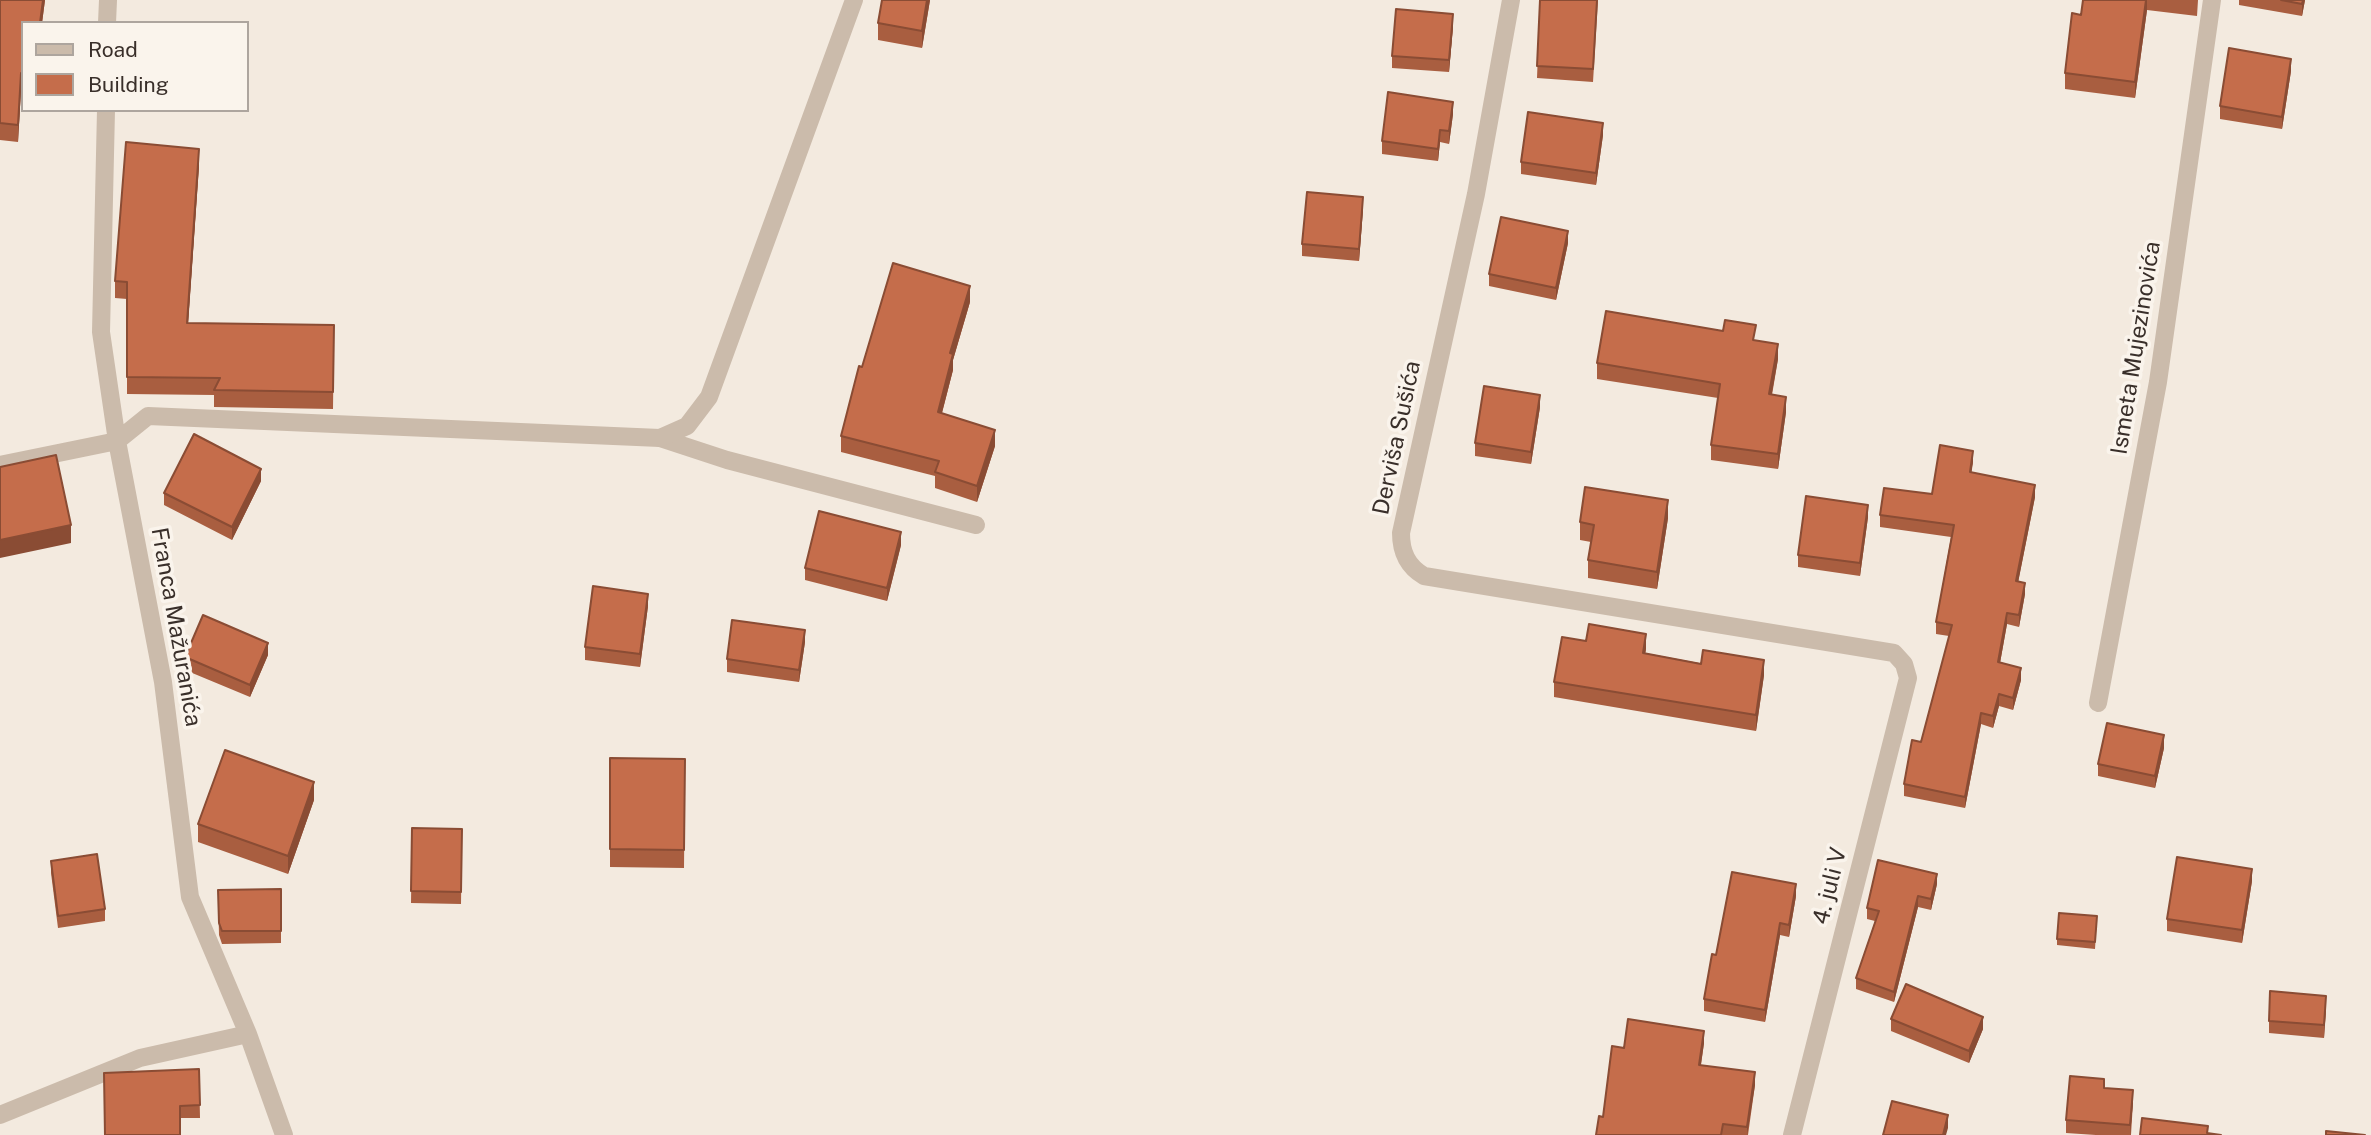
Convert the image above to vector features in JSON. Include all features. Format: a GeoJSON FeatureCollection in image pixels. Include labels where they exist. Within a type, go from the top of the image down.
{"type":"FeatureCollection","features":[{"type":"Feature","properties":{"kind":"street"},"geometry":{"type":"LineString","coordinates":[[107,21],[108,0]]}},
{"type":"Feature","properties":{"kind":"street"},"geometry":{"type":"LineString","coordinates":[[660,438],[687,426],[709,397],[853,0]]}},
{"type":"Feature","properties":{"kind":"street","name":"Derviša Sušića"},"geometry":{"type":"LineString","coordinates":[[1511,0],[1476,194],[1401,533],[1406,559],[1414,570],[1424,576],[1894,653]]}},
{"type":"Feature","properties":{"kind":"street","name":"Ismeta Mujezinovića"},"geometry":{"type":"LineString","coordinates":[[2098,703],[2158,382],[2212,0]]}},
{"type":"Feature","properties":{"kind":"street","name":"Franca Mažuranića"},"geometry":{"type":"LineString","coordinates":[[106,112],[102,332],[117,441],[163,682],[190,897],[248,1034],[284,1135]]}},
{"type":"Feature","properties":{"kind":"street"},"geometry":{"type":"LineString","coordinates":[[0,465],[117,441],[148,416],[660,438],[727,460],[975,525]]}},
{"type":"Feature","properties":{"kind":"street","name":"4. juli V"},"geometry":{"type":"LineString","coordinates":[[1792,1135],[1908,678],[1904,664],[1894,653]]}},
{"type":"Feature","properties":{"kind":"street"},"geometry":{"type":"LineString","coordinates":[[0,1115],[140,1058],[248,1034]]}},
{"type":"Feature","properties":{"kind":"building"},"geometry":{"type":"Polygon","coordinates":[[[0,0],[43,0],[40,21],[21,21],[18,125],[0,123],[0,0]]]}},
{"type":"Feature","properties":{"kind":"building"},"geometry":{"type":"Polygon","coordinates":[[[882,0],[927,0],[922,31],[878,23],[882,0]]]}},
{"type":"Feature","properties":{"kind":"building"},"geometry":{"type":"Polygon","coordinates":[[[1540,0],[1597,0],[1593,69],[1537,66],[1540,0]]]}},
{"type":"Feature","properties":{"kind":"building"},"geometry":{"type":"Polygon","coordinates":[[[2083,0],[2146,0],[2135,82],[2065,73],[2072,13],[2081,15],[2083,0]]]}},
{"type":"Feature","properties":{"kind":"building"},"geometry":{"type":"Polygon","coordinates":[[[2281,0],[2303,0],[2302,4],[2281,0]]]}},
{"type":"Feature","properties":{"kind":"building"},"geometry":{"type":"Polygon","coordinates":[[[1396,9],[1453,14],[1449,60],[1392,56],[1396,9]]]}},
{"type":"Feature","properties":{"kind":"building"},"geometry":{"type":"Polygon","coordinates":[[[2229,48],[2291,59],[2282,117],[2220,106],[2229,48]]]}},
{"type":"Feature","properties":{"kind":"building"},"geometry":{"type":"Polygon","coordinates":[[[1388,92],[1453,102],[1449,131],[1440,130],[1438,149],[1382,141],[1388,92]]]}},
{"type":"Feature","properties":{"kind":"building"},"geometry":{"type":"Polygon","coordinates":[[[1528,112],[1603,123],[1596,173],[1521,162],[1528,112]]]}},
{"type":"Feature","properties":{"kind":"building"},"geometry":{"type":"Polygon","coordinates":[[[126,142],[199,149],[187,323],[334,325],[333,392],[214,390],[220,378],[127,377],[127,282],[115,281],[126,142]]]}},
{"type":"Feature","properties":{"kind":"building"},"geometry":{"type":"Polygon","coordinates":[[[1307,192],[1363,197],[1359,249],[1302,244],[1307,192]]]}},
{"type":"Feature","properties":{"kind":"building"},"geometry":{"type":"Polygon","coordinates":[[[1501,217],[1568,231],[1556,288],[1489,274],[1501,217]]]}},
{"type":"Feature","properties":{"kind":"building"},"geometry":{"type":"Polygon","coordinates":[[[893,263],[970,286],[950,353],[953,354],[938,412],[995,430],[977,486],[935,472],[939,461],[841,436],[859,366],[862,367],[893,263]]]}},
{"type":"Feature","properties":{"kind":"building"},"geometry":{"type":"Polygon","coordinates":[[[1606,311],[1723,331],[1725,320],[1756,325],[1753,340],[1778,344],[1769,394],[1786,397],[1778,454],[1711,445],[1720,384],[1597,363],[1606,311]]]}},
{"type":"Feature","properties":{"kind":"building"},"geometry":{"type":"Polygon","coordinates":[[[1484,386],[1540,395],[1531,452],[1475,443],[1484,386]]]}},
{"type":"Feature","properties":{"kind":"building"},"geometry":{"type":"Polygon","coordinates":[[[194,434],[261,469],[232,527],[164,493],[194,434]]]}},
{"type":"Feature","properties":{"kind":"building"},"geometry":{"type":"Polygon","coordinates":[[[1940,445],[1973,451],[1970,472],[2035,485],[2016,581],[2025,583],[2019,615],[2007,613],[1998,662],[2021,668],[2013,698],[1999,694],[1993,716],[1981,713],[1965,797],[1904,784],[1912,740],[1921,742],[1952,625],[1936,622],[1954,525],[1880,515],[1884,488],[1932,494],[1940,445]]]}},
{"type":"Feature","properties":{"kind":"building"},"geometry":{"type":"Polygon","coordinates":[[[56,455],[71,525],[0,540],[0,467],[56,455]]]}},
{"type":"Feature","properties":{"kind":"building"},"geometry":{"type":"Polygon","coordinates":[[[1585,487],[1668,500],[1657,572],[1588,560],[1594,525],[1580,522],[1585,487]]]}},
{"type":"Feature","properties":{"kind":"building"},"geometry":{"type":"Polygon","coordinates":[[[1806,496],[1868,505],[1860,563],[1798,555],[1806,496]]]}},
{"type":"Feature","properties":{"kind":"building"},"geometry":{"type":"Polygon","coordinates":[[[819,511],[901,532],[887,588],[805,568],[819,511]]]}},
{"type":"Feature","properties":{"kind":"building"},"geometry":{"type":"Polygon","coordinates":[[[593,586],[648,594],[640,654],[585,647],[593,586]]]}},
{"type":"Feature","properties":{"kind":"building"},"geometry":{"type":"Polygon","coordinates":[[[203,615],[268,643],[250,685],[185,657],[203,615]]]}},
{"type":"Feature","properties":{"kind":"building"},"geometry":{"type":"Polygon","coordinates":[[[732,620],[805,630],[799,670],[727,659],[732,620]]]}},
{"type":"Feature","properties":{"kind":"building"},"geometry":{"type":"Polygon","coordinates":[[[1589,624],[1646,634],[1643,653],[1701,664],[1703,650],[1764,660],[1756,715],[1554,682],[1562,637],[1586,641],[1589,624]]]}},
{"type":"Feature","properties":{"kind":"building"},"geometry":{"type":"Polygon","coordinates":[[[2107,723],[2164,735],[2155,776],[2098,764],[2107,723]]]}},
{"type":"Feature","properties":{"kind":"building"},"geometry":{"type":"Polygon","coordinates":[[[225,750],[314,782],[288,856],[198,824],[225,750]]]}},
{"type":"Feature","properties":{"kind":"building"},"geometry":{"type":"Polygon","coordinates":[[[610,758],[685,759],[684,850],[610,849],[610,758]]]}},
{"type":"Feature","properties":{"kind":"building"},"geometry":{"type":"Polygon","coordinates":[[[412,828],[462,829],[461,892],[411,891],[412,828]]]}},
{"type":"Feature","properties":{"kind":"building"},"geometry":{"type":"Polygon","coordinates":[[[97,854],[105,909],[58,916],[51,861],[97,854]]]}},
{"type":"Feature","properties":{"kind":"building"},"geometry":{"type":"Polygon","coordinates":[[[2177,857],[2252,869],[2242,930],[2167,919],[2177,857]]]}},
{"type":"Feature","properties":{"kind":"building"},"geometry":{"type":"Polygon","coordinates":[[[1878,860],[1937,874],[1931,899],[1918,896],[1894,992],[1856,978],[1879,911],[1867,908],[1878,860]]]}},
{"type":"Feature","properties":{"kind":"building"},"geometry":{"type":"Polygon","coordinates":[[[1732,872],[1796,884],[1789,925],[1780,923],[1765,1010],[1704,999],[1712,954],[1716,955],[1732,872]]]}},
{"type":"Feature","properties":{"kind":"building"},"geometry":{"type":"Polygon","coordinates":[[[281,889],[281,931],[222,931],[219,923],[218,890],[281,889]]]}},
{"type":"Feature","properties":{"kind":"building"},"geometry":{"type":"Polygon","coordinates":[[[2059,913],[2097,916],[2095,942],[2057,939],[2059,913]]]}},
{"type":"Feature","properties":{"kind":"building"},"geometry":{"type":"Polygon","coordinates":[[[1906,984],[1983,1017],[1969,1051],[1891,1019],[1906,984]]]}},
{"type":"Feature","properties":{"kind":"building"},"geometry":{"type":"Polygon","coordinates":[[[2270,991],[2326,996],[2324,1025],[2269,1021],[2270,991]]]}},
{"type":"Feature","properties":{"kind":"building"},"geometry":{"type":"Polygon","coordinates":[[[1628,1019],[1704,1031],[1699,1065],[1755,1072],[1747,1127],[1723,1124],[1721,1135],[1596,1135],[1599,1116],[1603,1117],[1612,1046],[1624,1048],[1628,1019]]]}},
{"type":"Feature","properties":{"kind":"building"},"geometry":{"type":"Polygon","coordinates":[[[199,1069],[200,1105],[180,1106],[180,1135],[105,1135],[104,1073],[199,1069]]]}},
{"type":"Feature","properties":{"kind":"building"},"geometry":{"type":"Polygon","coordinates":[[[2070,1076],[2104,1079],[2104,1088],[2133,1090],[2130,1125],[2066,1120],[2070,1076]]]}},
{"type":"Feature","properties":{"kind":"building"},"geometry":{"type":"Polygon","coordinates":[[[1892,1101],[1948,1115],[1943,1135],[1883,1135],[1892,1101]]]}},
{"type":"Feature","properties":{"kind":"building"},"geometry":{"type":"Polygon","coordinates":[[[2142,1118],[2208,1126],[2207,1133],[2221,1135],[2140,1135],[2142,1118]]]}},
{"type":"Feature","properties":{"kind":"building"},"geometry":{"type":"Polygon","coordinates":[[[2326,1131],[2365,1135],[2326,1135],[2326,1131]]]}}]}
